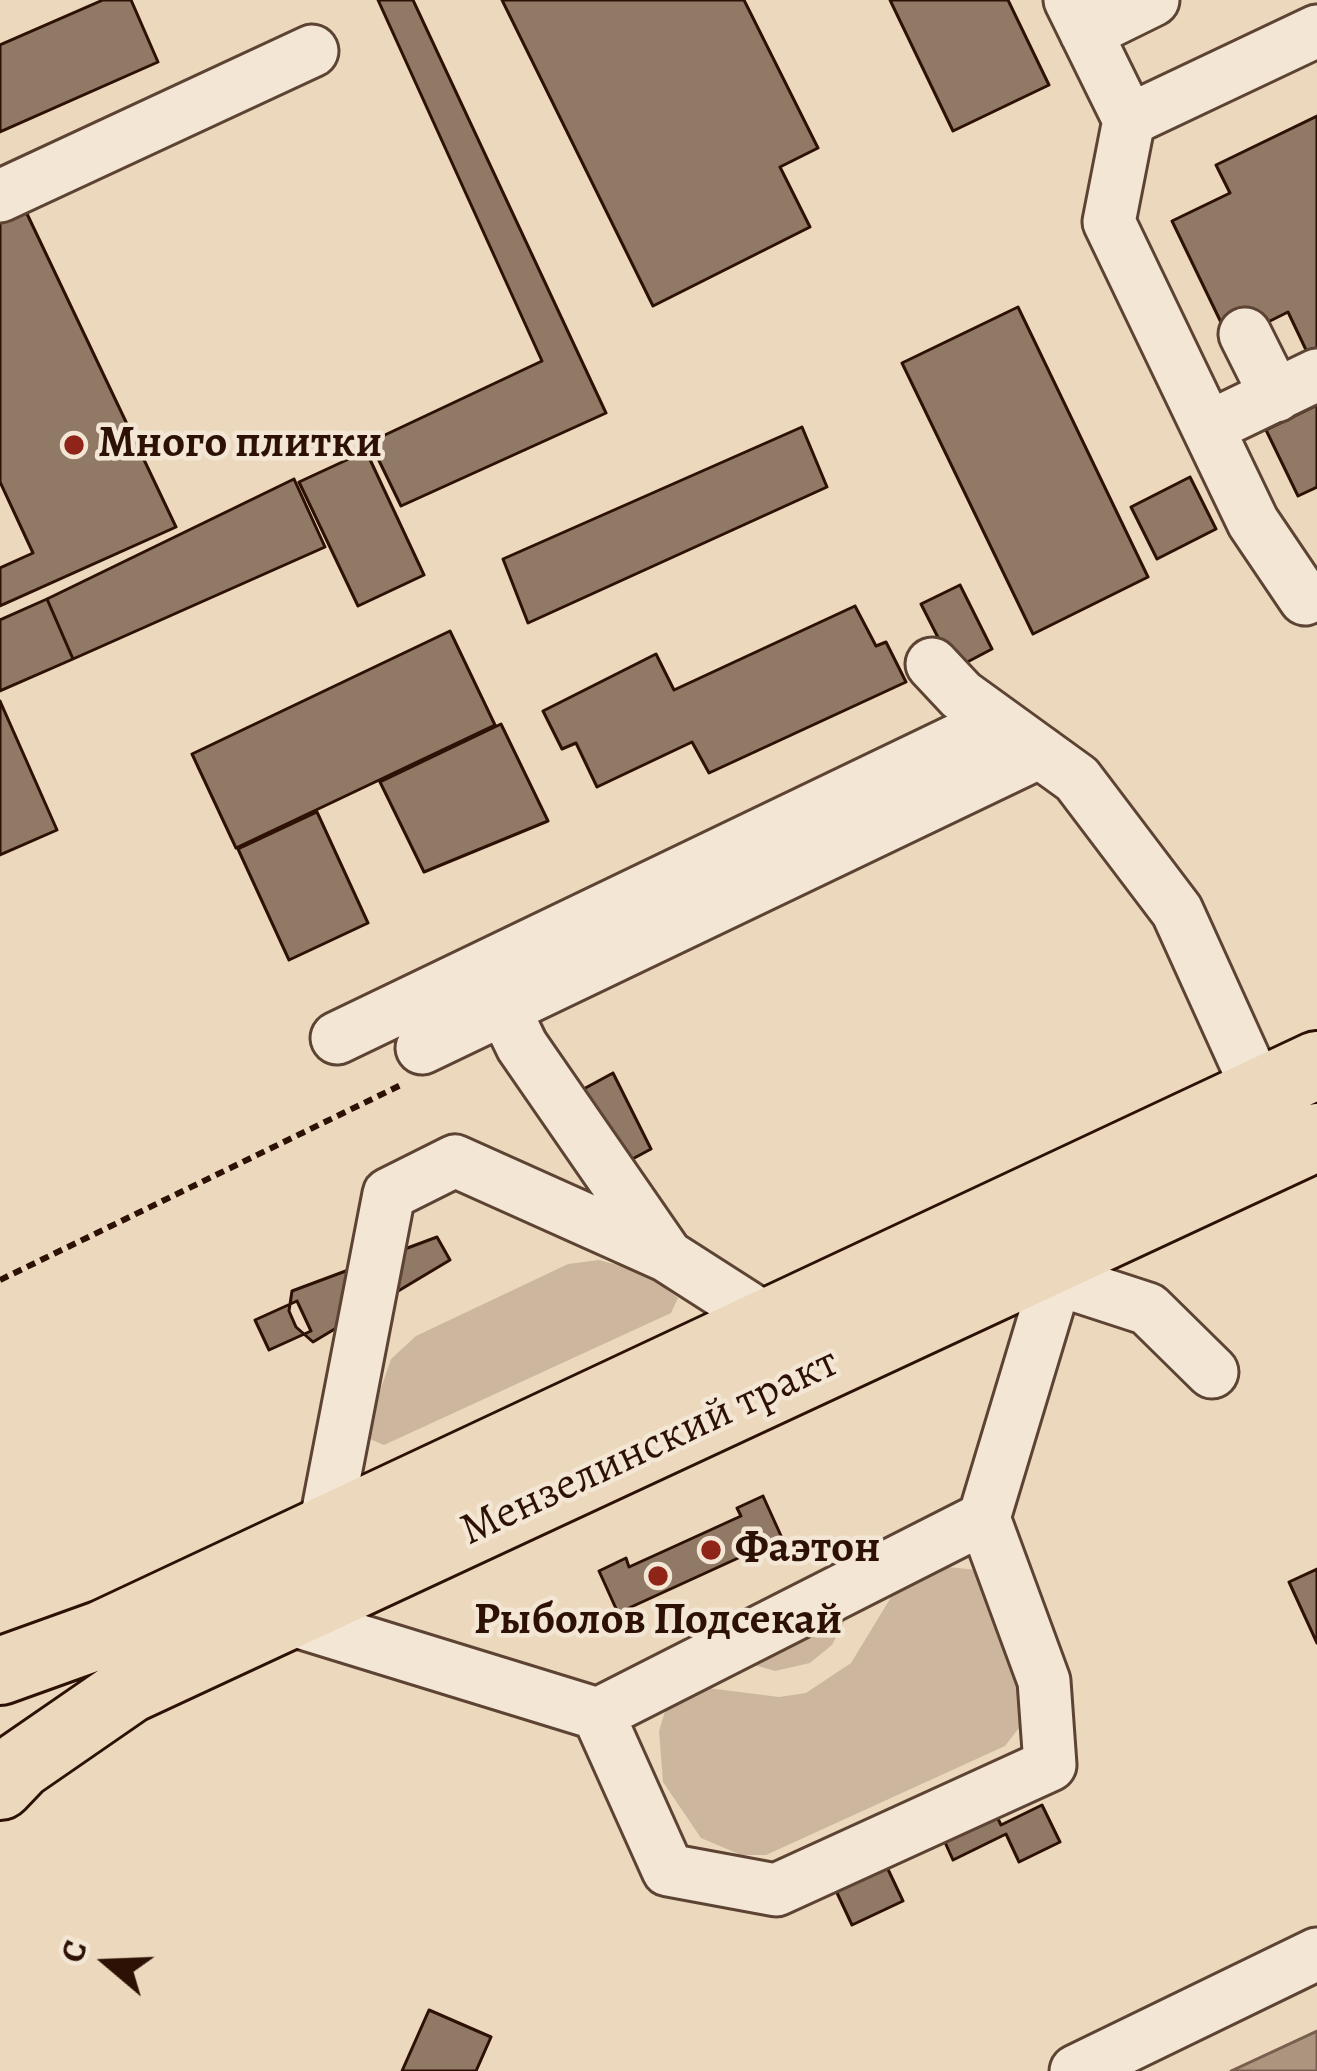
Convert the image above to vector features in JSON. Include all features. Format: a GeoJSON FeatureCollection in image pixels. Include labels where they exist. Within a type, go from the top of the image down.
{"type":"FeatureCollection","features":[{"type":"Feature","properties":{"kind":"main road","name":"Мензелинский тракт"},"geometry":{"type":"LineString","coordinates":[[0,1671],[103,1634],[1317,1065]]}},
{"type":"Feature","properties":{"kind":"main road","name":"Мензелинский тракт"},"geometry":{"type":"LineString","coordinates":[[0,1786],[20,1765],[130,1689],[1050,1268],[1317,1137]]}},
{"type":"Feature","properties":{"kind":"lane"},"geometry":{"type":"LineString","coordinates":[[1153,0],[1078,17],[1129,120],[1109,222],[1253,522],[1313,606]]}},
{"type":"Feature","properties":{"kind":"lane"},"geometry":{"type":"LineString","coordinates":[[1129,120],[1317,31]]}},
{"type":"Feature","properties":{"kind":"lane"},"geometry":{"type":"LineString","coordinates":[[0,196],[312,50]]}},
{"type":"Feature","properties":{"kind":"lane"},"geometry":{"type":"LineString","coordinates":[[1208,427],[1296,386],[1245,334]]}},
{"type":"Feature","properties":{"kind":"lane"},"geometry":{"type":"LineString","coordinates":[[932,664],[961,695],[1077,779],[1177,911],[1259,1092]]}},
{"type":"Feature","properties":{"kind":"lane"},"geometry":{"type":"LineString","coordinates":[[415,1065],[494,988],[997,721]]}},
{"type":"Feature","properties":{"kind":"lane"},"geometry":{"type":"LineString","coordinates":[[337,1038],[494,988],[1040,752]]}},
{"type":"Feature","properties":{"kind":"lane"},"geometry":{"type":"LineString","coordinates":[[494,988],[522,1046],[667,1256]]}},
{"type":"Feature","properties":{"kind":"lane"},"geometry":{"type":"LineString","coordinates":[[324,1531],[389,1194],[455,1161],[667,1256],[770,1322]]}},
{"type":"Feature","properties":{"kind":"lane"},"geometry":{"type":"LineString","coordinates":[[598,1714],[668,1870],[776,1890],[1050,1765],[1044,1682],[984,1518],[1050,1268],[1148,1309],[1212,1372]]}},
{"type":"Feature","properties":{"kind":"lane"},"geometry":{"type":"LineString","coordinates":[[286,1618],[598,1714],[984,1518]]}},
{"type":"Feature","properties":{"kind":"lane"},"geometry":{"type":"LineString","coordinates":[[1076,2071],[1317,1954]]}},
{"type":"Feature","properties":{"kind":"path"},"geometry":{"type":"LineString","coordinates":[[0,1280],[415,1065]]}},
{"type":"Feature","properties":{"kind":"shaded area"},"geometry":{"type":"Polygon","coordinates":[[[599,1260],[646,1273],[678,1298],[671,1313],[384,1445],[370,1439],[369,1423],[391,1359],[416,1336],[568,1264],[599,1260]]]}},
{"type":"Feature","properties":{"kind":"shaded area"},"geometry":{"type":"Polygon","coordinates":[[[947,1567],[978,1570],[1015,1616],[1022,1724],[1005,1746],[766,1855],[741,1855],[701,1838],[663,1782],[659,1731],[669,1698],[692,1686],[779,1697],[806,1693],[851,1663],[893,1594],[947,1567]]]}},
{"type":"Feature","properties":{"kind":"shaded area"},"geometry":{"type":"Polygon","coordinates":[[[851,1608],[832,1645],[810,1663],[775,1671],[737,1660],[851,1608]]]}},
{"type":"Feature","properties":{"kind":"shaded area"},"geometry":{"type":"Polygon","coordinates":[[[1317,2031],[1317,2071],[1231,2071],[1317,2031]]]}},
{"type":"Feature","properties":{"kind":"building"},"geometry":{"type":"Polygon","coordinates":[[[103,0],[131,0],[158,62],[0,132],[0,45],[103,0]]]}},
{"type":"Feature","properties":{"kind":"building"},"geometry":{"type":"Polygon","coordinates":[[[378,0],[413,0],[606,413],[401,506],[370,442],[542,361],[378,0]]]}},
{"type":"Feature","properties":{"kind":"building"},"geometry":{"type":"Polygon","coordinates":[[[502,0],[744,0],[818,148],[780,167],[810,227],[653,306],[502,0]]]}},
{"type":"Feature","properties":{"kind":"building"},"geometry":{"type":"Polygon","coordinates":[[[890,0],[1008,0],[1049,85],[953,131],[890,0]]]}},
{"type":"Feature","properties":{"kind":"building"},"geometry":{"type":"Polygon","coordinates":[[[1317,116],[1317,373],[1288,312],[1230,341],[1172,221],[1230,193],[1216,165],[1317,116]]]}},
{"type":"Feature","properties":{"kind":"building"},"geometry":{"type":"Polygon","coordinates":[[[19,197],[176,527],[0,606],[0,568],[33,553],[0,482],[0,205],[19,197]]]}},
{"type":"Feature","properties":{"kind":"building"},"geometry":{"type":"Polygon","coordinates":[[[1018,307],[1148,577],[1033,634],[902,363],[1018,307]]]}},
{"type":"Feature","properties":{"kind":"building"},"geometry":{"type":"Polygon","coordinates":[[[1317,405],[1317,487],[1298,496],[1266,430],[1317,405]]]}},
{"type":"Feature","properties":{"kind":"building"},"geometry":{"type":"Polygon","coordinates":[[[802,427],[827,487],[528,623],[503,559],[802,427]]]}},
{"type":"Feature","properties":{"kind":"building"},"geometry":{"type":"Polygon","coordinates":[[[366,451],[424,575],[358,606],[299,482],[366,451]]]}},
{"type":"Feature","properties":{"kind":"building"},"geometry":{"type":"Polygon","coordinates":[[[1190,477],[1216,529],[1157,559],[1131,507],[1190,477]]]}},
{"type":"Feature","properties":{"kind":"building"},"geometry":{"type":"Polygon","coordinates":[[[294,479],[325,547],[73,659],[47,599],[294,479]]]}},
{"type":"Feature","properties":{"kind":"building"},"geometry":{"type":"Polygon","coordinates":[[[960,585],[992,649],[954,669],[921,604],[960,585]]]}},
{"type":"Feature","properties":{"kind":"building"},"geometry":{"type":"Polygon","coordinates":[[[47,599],[73,659],[0,691],[0,620],[47,599]]]}},
{"type":"Feature","properties":{"kind":"building"},"geometry":{"type":"Polygon","coordinates":[[[855,606],[876,646],[886,642],[906,682],[709,773],[692,742],[597,787],[576,743],[562,749],[543,711],[656,654],[674,690],[855,606]]]}},
{"type":"Feature","properties":{"kind":"building"},"geometry":{"type":"Polygon","coordinates":[[[450,631],[495,725],[236,848],[192,754],[450,631]]]}},
{"type":"Feature","properties":{"kind":"building"},"geometry":{"type":"Polygon","coordinates":[[[0,701],[57,830],[0,855],[0,701]]]}},
{"type":"Feature","properties":{"kind":"building"},"geometry":{"type":"Polygon","coordinates":[[[501,724],[548,821],[424,872],[380,782],[501,724]]]}},
{"type":"Feature","properties":{"kind":"building"},"geometry":{"type":"Polygon","coordinates":[[[317,812],[368,923],[289,960],[238,849],[317,812]]]}},
{"type":"Feature","properties":{"kind":"building"},"geometry":{"type":"Polygon","coordinates":[[[613,1073],[651,1149],[625,1163],[567,1098],[613,1073]]]}},
{"type":"Feature","properties":{"kind":"building"},"geometry":{"type":"Polygon","coordinates":[[[437,1237],[450,1260],[313,1342],[296,1327],[289,1311],[292,1291],[437,1237]]]}},
{"type":"Feature","properties":{"kind":"building"},"geometry":{"type":"Polygon","coordinates":[[[297,1301],[311,1331],[269,1350],[255,1320],[297,1301]]]}},
{"type":"Feature","properties":{"kind":"building","name":"Фаэтон"},"geometry":{"type":"Polygon","coordinates":[[[763,1496],[782,1538],[618,1613],[599,1571],[626,1558],[629,1567],[741,1516],[737,1508],[763,1496]]]}},
{"type":"Feature","properties":{"kind":"building"},"geometry":{"type":"Polygon","coordinates":[[[1317,1569],[1317,1643],[1289,1582],[1317,1569]]]}},
{"type":"Feature","properties":{"kind":"building"},"geometry":{"type":"Polygon","coordinates":[[[990,1802],[1001,1825],[1042,1805],[1060,1842],[1019,1862],[1006,1834],[953,1860],[938,1827],[990,1802]]]}},
{"type":"Feature","properties":{"kind":"building"},"geometry":{"type":"Polygon","coordinates":[[[868,1827],[903,1901],[852,1925],[817,1850],[868,1827]]]}},
{"type":"Feature","properties":{"kind":"building"},"geometry":{"type":"Polygon","coordinates":[[[429,2010],[491,2037],[476,2071],[402,2071],[429,2010]]]}},
{"type":"Feature","properties":{"kind":"place","name":"Много плитки"},"geometry":{"type":"Point","coordinates":[74,445]}},
{"type":"Feature","properties":{"kind":"place","name":"Фаэтон"},"geometry":{"type":"Point","coordinates":[711,1550]}},
{"type":"Feature","properties":{"kind":"place","name":"Рыболов Подсекай"},"geometry":{"type":"Point","coordinates":[658,1576]}}]}
